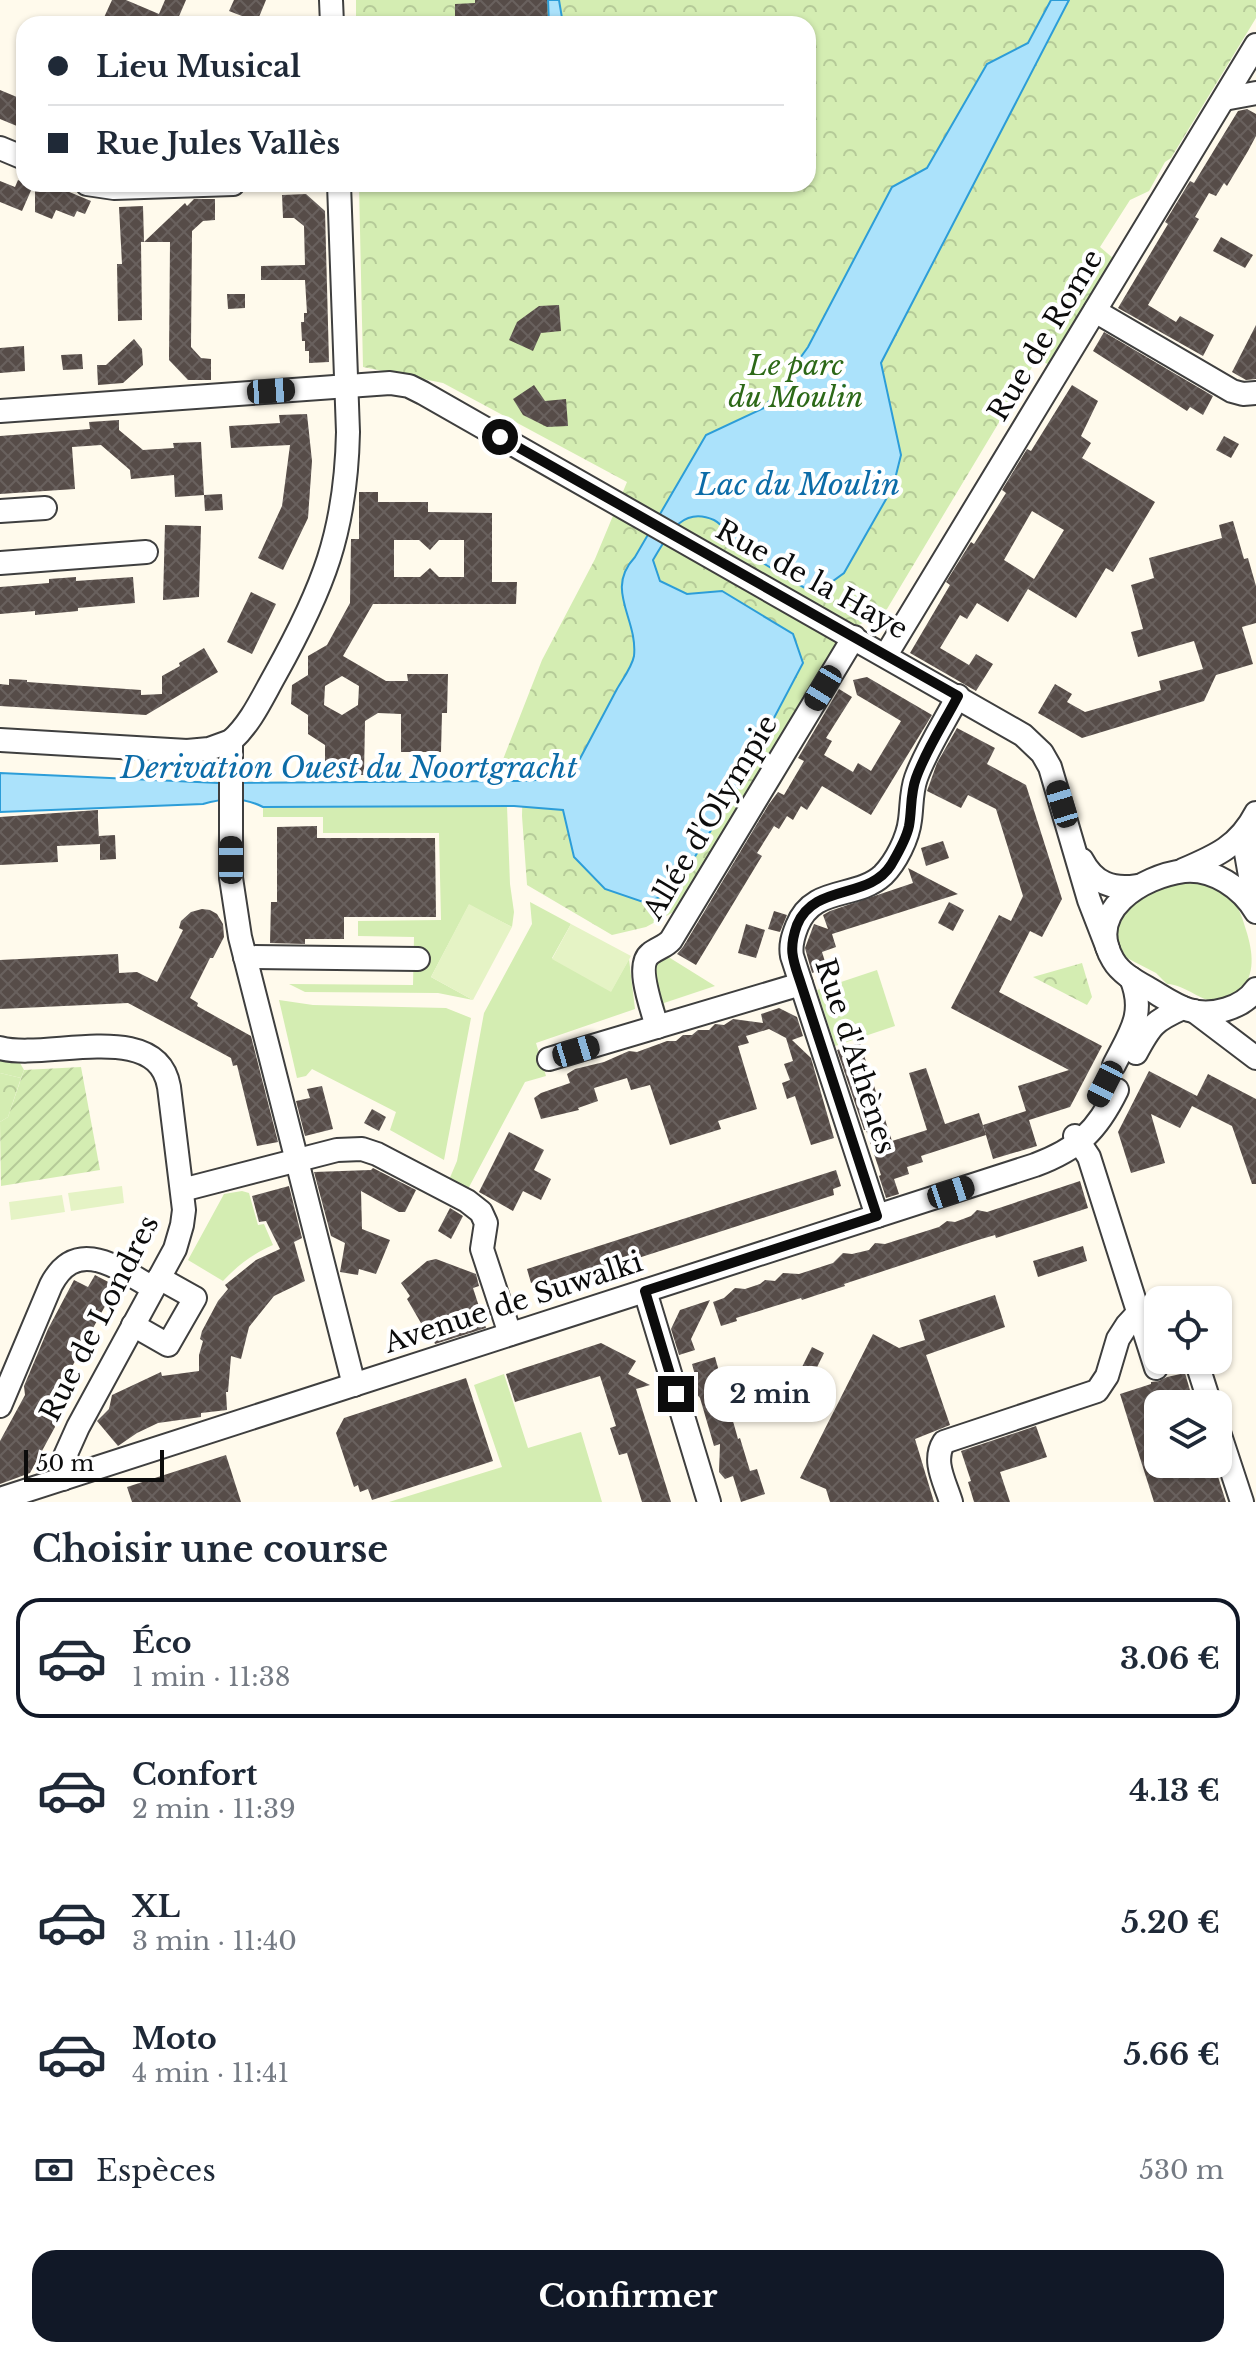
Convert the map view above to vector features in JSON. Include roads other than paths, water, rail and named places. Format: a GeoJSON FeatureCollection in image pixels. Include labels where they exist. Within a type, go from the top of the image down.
{"type":"FeatureCollection","features":[{"type":"Feature","properties":{"kind":"street","name":"Rue de Rome"},"geometry":{"type":"LineString","coordinates":[[886,655],[1224,99],[1254,55]]}},
{"type":"Feature","properties":{"kind":"street"},"geometry":{"type":"LineString","coordinates":[[1224,99],[1256,93]]}},
{"type":"Feature","properties":{"kind":"street"},"geometry":{"type":"LineString","coordinates":[[0,740],[187,751],[209,749],[231,741],[249,721],[314,600],[330,560],[339,525],[346,481],[339,192]]}},
{"type":"Feature","properties":{"kind":"street"},"geometry":{"type":"LineString","coordinates":[[1095,311],[1232,391],[1256,393]]}},
{"type":"Feature","properties":{"kind":"street","name":"Rue de la Haye"},"geometry":{"type":"LineString","coordinates":[[0,411],[390,383],[409,386],[1023,735],[1042,753],[1053,775],[1089,900],[1117,966],[1131,978]]}},
{"type":"Feature","properties":{"kind":"street"},"geometry":{"type":"LineString","coordinates":[[0,511],[45,508]]}},
{"type":"Feature","properties":{"kind":"street"},"geometry":{"type":"LineString","coordinates":[[0,563],[146,552]]}},
{"type":"Feature","properties":{"kind":"street","name":"Allée d'Olympie"},"geometry":{"type":"LineString","coordinates":[[657,1027],[640,957],[671,940],[854,637]]}},
{"type":"Feature","properties":{"kind":"street","name":"Rue d'Athènes"},"geometry":{"type":"LineString","coordinates":[[877,1216],[801,984],[791,950],[793,937],[808,907],[878,879],[889,868],[907,834],[918,772],[958,696]]}},
{"type":"Feature","properties":{"kind":"street"},"geometry":{"type":"LineString","coordinates":[[231,741],[233,899],[354,1385]]}},
{"type":"Feature","properties":{"kind":"street"},"geometry":{"type":"LineString","coordinates":[[1075,848],[1085,867],[1099,880],[1119,888],[1137,886],[1221,853],[1234,843],[1254,818]]}},
{"type":"Feature","properties":{"kind":"street"},"geometry":{"type":"LineString","coordinates":[[1254,818],[1246,853],[1256,911]]}},
{"type":"Feature","properties":{"kind":"street"},"geometry":{"type":"LineString","coordinates":[[1179,872],[1198,872],[1225,881],[1242,893],[1256,911]]}},
{"type":"Feature","properties":{"kind":"street"},"geometry":{"type":"LineString","coordinates":[[1108,949],[1107,928],[1112,914],[1124,896],[1137,886]]}},
{"type":"Feature","properties":{"kind":"street"},"geometry":{"type":"LineString","coordinates":[[245,957],[418,959]]}},
{"type":"Feature","properties":{"kind":"street"},"geometry":{"type":"LineString","coordinates":[[1131,978],[1188,1010],[1256,1058]]}},
{"type":"Feature","properties":{"kind":"street","name":"Avenue de Suwalki"},"geometry":{"type":"LineString","coordinates":[[1116,1078],[1138,1012],[1139,1001],[1131,978]]}},
{"type":"Feature","properties":{"kind":"street"},"geometry":{"type":"LineString","coordinates":[[549,1059],[801,984]]}},
{"type":"Feature","properties":{"kind":"street"},"geometry":{"type":"LineString","coordinates":[[1188,1010],[1229,1008],[1247,999],[1256,989]]}},
{"type":"Feature","properties":{"kind":"street","name":"Avenue de Suwalki"},"geometry":{"type":"LineString","coordinates":[[0,1499],[1045,1161],[1078,1139],[1151,1026],[1166,1016],[1188,1010]]}},
{"type":"Feature","properties":{"kind":"street","name":"Rue de Londres"},"geometry":{"type":"LineString","coordinates":[[0,1048],[24,1051],[122,1047],[155,1059],[167,1078],[184,1210],[180,1233],[175,1249],[69,1446],[63,1479]]}},
{"type":"Feature","properties":{"kind":"street"},"geometry":{"type":"LineString","coordinates":[[1078,1139],[1089,1157],[1144,1328]]}},
{"type":"Feature","properties":{"kind":"street"},"geometry":{"type":"LineString","coordinates":[[182,1190],[344,1149],[367,1150],[473,1204],[485,1219],[482,1249],[510,1334]]}},
{"type":"Feature","properties":{"kind":"street"},"geometry":{"type":"LineString","coordinates":[[0,1406],[51,1285],[67,1265],[81,1259],[98,1260],[195,1298],[168,1345],[133,1325]]}},
{"type":"Feature","properties":{"kind":"street"},"geometry":{"type":"LineString","coordinates":[[645,1291],[709,1502]]}},
{"type":"Feature","properties":{"kind":"street"},"geometry":{"type":"LineString","coordinates":[[1139,1312],[1144,1316]]}},
{"type":"Feature","properties":{"kind":"street"},"geometry":{"type":"LineString","coordinates":[[951,1502],[938,1463],[938,1451],[944,1442],[1097,1391],[1107,1376],[1118,1339],[1139,1312]]}},
{"type":"Feature","properties":{"kind":"street"},"geometry":{"type":"LineString","coordinates":[[1232,1472],[1242,1502]]}},
{"type":"Feature","properties":{"kind":"water"},"geometry":{"type":"Polygon","coordinates":[[[548,0],[559,0],[562,16],[549,16],[548,0]]]}},
{"type":"Feature","properties":{"kind":"water","name":"Lac du Moulin"},"geometry":{"type":"Polygon","coordinates":[[[1051,0],[1069,0],[881,363],[901,455],[893,487],[844,573],[815,594],[753,557],[718,523],[702,516],[684,520],[676,526],[653,560],[660,581],[687,594],[722,591],[793,634],[803,663],[738,786],[674,891],[646,903],[605,889],[574,857],[563,810],[514,806],[263,807],[248,801],[233,800],[203,804],[0,812],[0,773],[219,783],[524,781],[570,777],[633,660],[634,642],[622,593],[626,569],[706,435],[764,408],[808,347],[892,187],[927,168],[987,64],[1028,43],[1051,0]]]}},
{"type":"Feature","properties":{"kind":"tunnel"},"geometry":{"type":"LineString","coordinates":[[1105,1084],[1114,1065]]}},
{"type":"Feature","properties":{"kind":"park label","name":"Le parc du Moulin"},"geometry":{"type":"Point","coordinates":[796,381]}},
{"type":"Feature","properties":{"kind":"water label","name":"Derivation Ouest du Noortgracht"},"geometry":{"type":"Point","coordinates":[349,768]}}]}
